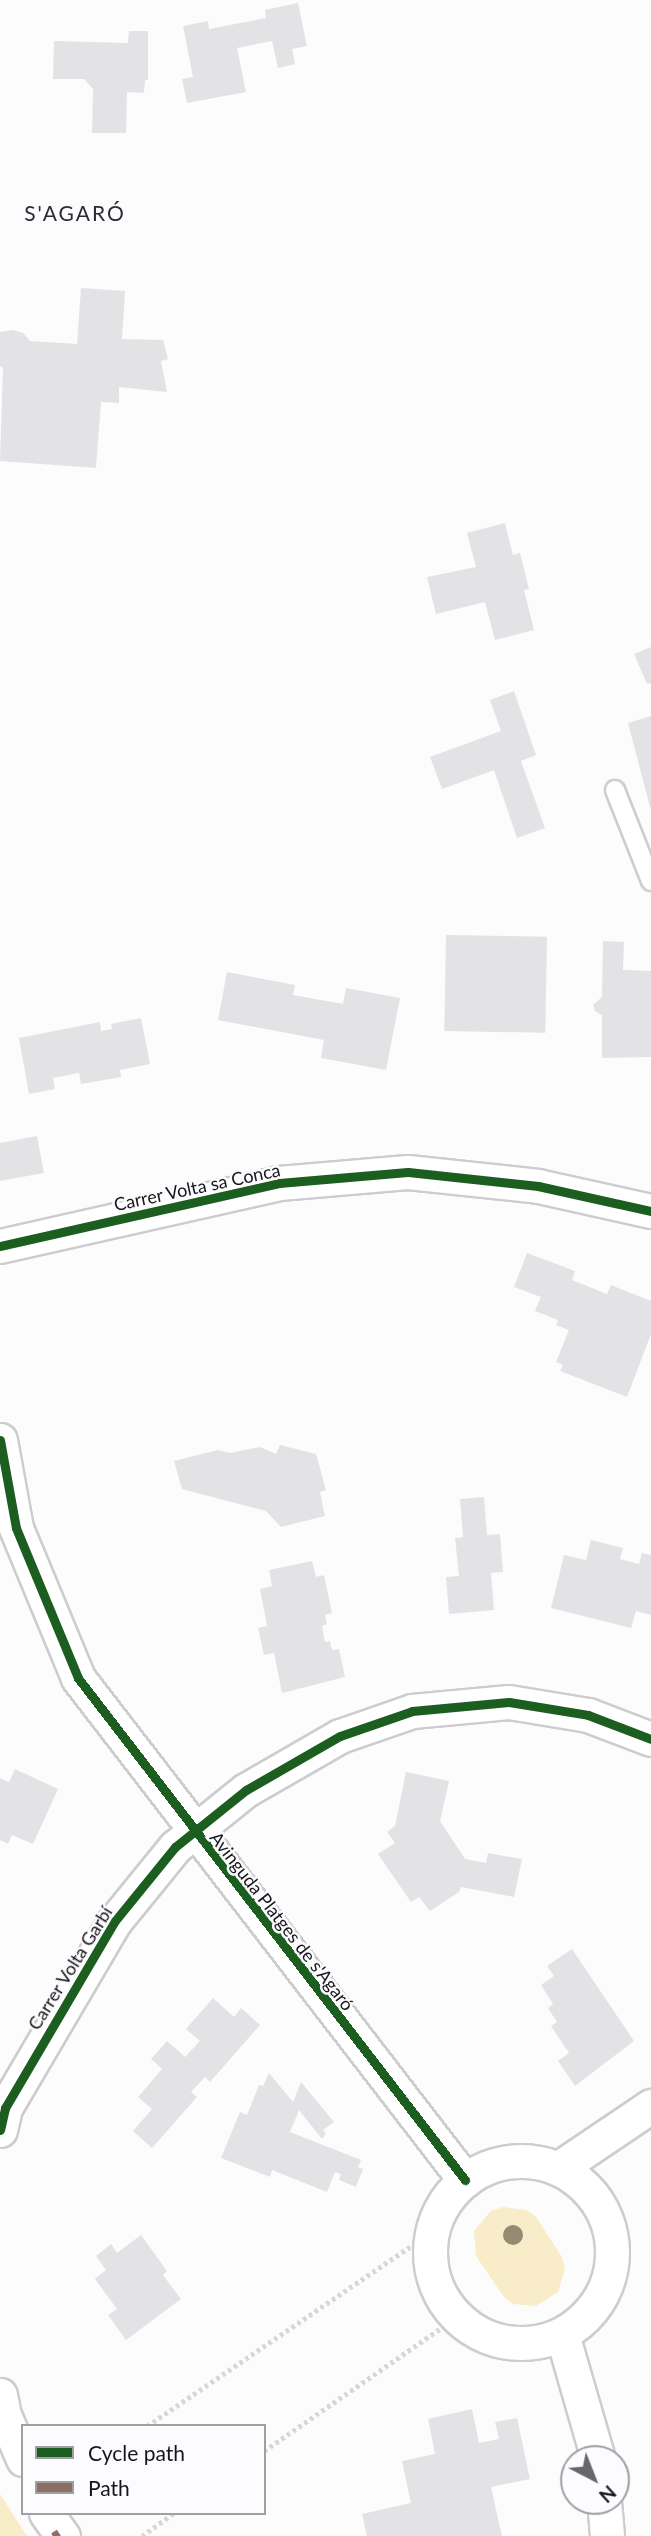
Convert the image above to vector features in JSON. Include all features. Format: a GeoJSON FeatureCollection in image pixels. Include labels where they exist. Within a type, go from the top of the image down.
{"type":"FeatureCollection","features":[{"type":"Feature","properties":{"kind":"street","name":"Carrer Volta sa Conca"},"geometry":{"type":"LineString","coordinates":[[0,1246],[279,1183],[408,1172],[538,1186],[651,1212]]}},
{"type":"Feature","properties":{"kind":"street","name":"Avinguda Platges de s'Agaró"},"geometry":{"type":"LineString","coordinates":[[0,1440],[16,1528],[78,1678],[193,1832],[465,2180]]}},
{"type":"Feature","properties":{"kind":"street","name":"Carrer Volta Garbí"},"geometry":{"type":"LineString","coordinates":[[2,2114],[114,1922],[176,1847],[246,1790],[340,1736],[412,1711],[509,1702],[588,1715],[651,1739]]}},
{"type":"Feature","properties":{"kind":"street"},"geometry":{"type":"LineString","coordinates":[[559,2168],[651,2106]]}},
{"type":"Feature","properties":{"kind":"street"},"geometry":{"type":"LineString","coordinates":[[510,2161],[535,2161],[559,2168],[584,2184],[602,2207],[611,2235],[612,2265],[603,2293],[586,2317],[562,2334],[535,2342],[507,2342],[480,2334],[457,2318],[439,2292],[430,2263],[432,2232],[443,2203],[465,2180],[486,2167],[510,2161]]}},
{"type":"Feature","properties":{"kind":"street"},"geometry":{"type":"LineString","coordinates":[[562,2334],[594,2445]]}},
{"type":"Feature","properties":{"kind":"street"},"geometry":{"type":"LineString","coordinates":[[0,2395],[4,2415],[21,2454]]}},
{"type":"Feature","properties":{"kind":"street"},"geometry":{"type":"LineString","coordinates":[[47,2515],[63,2536]]}},
{"type":"Feature","properties":{"kind":"street"},"geometry":{"type":"LineString","coordinates":[[605,2515],[607,2536]]}},
{"type":"Feature","properties":{"kind":"lane"},"geometry":{"type":"LineString","coordinates":[[615,790],[651,881]]}},
{"type":"Feature","properties":{"kind":"path"},"geometry":{"type":"LineString","coordinates":[[150,2424],[432,2232]]}},
{"type":"Feature","properties":{"kind":"path"},"geometry":{"type":"LineString","coordinates":[[266,2450],[457,2318]]}},
{"type":"Feature","properties":{"kind":"path"},"geometry":{"type":"LineString","coordinates":[[142,2536],[171,2515]]}},
{"type":"Feature","properties":{"kind":"shaded area"},"geometry":{"type":"Polygon","coordinates":[[[503,2207],[527,2210],[536,2217],[562,2257],[565,2269],[558,2292],[536,2306],[513,2304],[504,2297],[476,2256],[474,2231],[491,2211],[503,2207]]]}},
{"type":"Feature","properties":{"kind":"shaded area"},"geometry":{"type":"Polygon","coordinates":[[[0,2494],[27,2536],[0,2536],[0,2494]]]}},
{"type":"Feature","properties":{"kind":"building"},"geometry":{"type":"Polygon","coordinates":[[[298,3],[307,46],[292,49],[295,64],[278,68],[272,41],[237,48],[246,92],[187,103],[182,79],[193,77],[183,26],[208,21],[209,29],[266,18],[265,10],[298,3]]]}},
{"type":"Feature","properties":{"kind":"building"},"geometry":{"type":"Polygon","coordinates":[[[129,31],[148,31],[148,80],[145,80],[144,93],[127,92],[126,133],[92,133],[93,89],[84,79],[53,79],[54,41],[128,43],[129,31]]]}},
{"type":"Feature","properties":{"kind":"building"},"geometry":{"type":"Polygon","coordinates":[[[81,288],[125,291],[122,339],[163,340],[168,359],[161,361],[167,392],[119,387],[119,403],[101,402],[96,468],[0,461],[3,368],[0,366],[0,332],[13,330],[23,333],[30,341],[77,344],[81,288]]]}},
{"type":"Feature","properties":{"kind":"building"},"geometry":{"type":"Polygon","coordinates":[[[505,523],[513,555],[520,553],[529,589],[524,590],[534,630],[495,640],[485,602],[436,614],[427,577],[476,567],[467,533],[505,523]]]}},
{"type":"Feature","properties":{"kind":"building"},"geometry":{"type":"Polygon","coordinates":[[[651,647],[651,683],[647,684],[634,654],[651,647]]]}},
{"type":"Feature","properties":{"kind":"building"},"geometry":{"type":"Polygon","coordinates":[[[514,691],[536,755],[521,761],[545,828],[517,838],[494,770],[442,789],[430,757],[501,731],[490,700],[514,691]]]}},
{"type":"Feature","properties":{"kind":"building"},"geometry":{"type":"Polygon","coordinates":[[[651,716],[651,807],[650,807],[628,723],[651,716]]]}},
{"type":"Feature","properties":{"kind":"building"},"geometry":{"type":"Polygon","coordinates":[[[446,935],[547,937],[545,1033],[444,1031],[446,935]]]}},
{"type":"Feature","properties":{"kind":"building"},"geometry":{"type":"Polygon","coordinates":[[[603,941],[624,942],[623,970],[651,971],[651,1057],[602,1058],[602,1015],[595,1011],[593,1005],[602,997],[603,941]]]}},
{"type":"Feature","properties":{"kind":"building"},"geometry":{"type":"Polygon","coordinates":[[[227,972],[295,985],[293,995],[343,1004],[346,988],[400,998],[386,1070],[321,1058],[324,1040],[218,1020],[227,972]]]}},
{"type":"Feature","properties":{"kind":"building"},"geometry":{"type":"Polygon","coordinates":[[[141,1018],[150,1064],[120,1070],[121,1077],[81,1084],[79,1073],[53,1078],[55,1089],[29,1094],[19,1038],[100,1022],[101,1031],[112,1029],[111,1024],[141,1018]]]}},
{"type":"Feature","properties":{"kind":"building"},"geometry":{"type":"Polygon","coordinates":[[[37,1136],[44,1173],[0,1181],[0,1143],[37,1136]]]}},
{"type":"Feature","properties":{"kind":"building"},"geometry":{"type":"Polygon","coordinates":[[[527,1253],[575,1271],[572,1280],[607,1294],[611,1285],[651,1301],[651,1334],[627,1397],[560,1371],[563,1365],[556,1362],[569,1330],[556,1325],[558,1320],[535,1311],[541,1297],[514,1287],[527,1253]]]}},
{"type":"Feature","properties":{"kind":"building"},"geometry":{"type":"Polygon","coordinates":[[[280,1445],[316,1454],[326,1490],[320,1492],[325,1516],[281,1527],[266,1511],[182,1489],[174,1461],[218,1450],[230,1453],[260,1447],[276,1454],[280,1445]]]}},
{"type":"Feature","properties":{"kind":"building"},"geometry":{"type":"Polygon","coordinates":[[[484,1497],[487,1535],[500,1534],[503,1572],[491,1573],[494,1610],[449,1614],[446,1577],[459,1576],[455,1538],[463,1537],[460,1499],[484,1497]]]}},
{"type":"Feature","properties":{"kind":"building"},"geometry":{"type":"Polygon","coordinates":[[[591,1540],[623,1548],[620,1559],[639,1564],[642,1553],[651,1555],[651,1615],[636,1611],[631,1628],[551,1608],[564,1555],[586,1560],[591,1540]]]}},
{"type":"Feature","properties":{"kind":"building"},"geometry":{"type":"Polygon","coordinates":[[[312,1561],[316,1577],[324,1575],[332,1613],[325,1615],[327,1624],[322,1626],[325,1642],[330,1641],[332,1650],[339,1649],[345,1677],[282,1693],[274,1653],[264,1655],[258,1628],[267,1626],[260,1589],[272,1586],[269,1570],[312,1561]]]}},
{"type":"Feature","properties":{"kind":"building"},"geometry":{"type":"Polygon","coordinates":[[[15,1769],[58,1789],[33,1844],[12,1835],[8,1844],[0,1840],[0,1778],[9,1782],[15,1769]]]}},
{"type":"Feature","properties":{"kind":"building"},"geometry":{"type":"Polygon","coordinates":[[[406,1772],[449,1781],[440,1821],[465,1859],[486,1863],[488,1853],[522,1859],[514,1897],[461,1887],[459,1892],[430,1911],[419,1897],[411,1902],[378,1854],[395,1843],[387,1832],[395,1826],[406,1772]]]}},
{"type":"Feature","properties":{"kind":"building"},"geometry":{"type":"Polygon","coordinates":[[[572,1949],[634,2041],[575,2086],[558,2061],[569,2053],[551,2026],[557,2022],[548,2008],[553,2004],[541,1985],[554,1976],[547,1966],[572,1949]]]}},
{"type":"Feature","properties":{"kind":"building"},"geometry":{"type":"Polygon","coordinates":[[[213,1998],[234,2017],[241,2008],[260,2025],[210,2082],[205,2077],[191,2092],[197,2097],[152,2148],[133,2131],[152,2109],[138,2097],[162,2069],[151,2059],[167,2041],[185,2057],[200,2041],[186,2029],[213,1998]]]}},
{"type":"Feature","properties":{"kind":"building"},"geometry":{"type":"Polygon","coordinates":[[[269,2073],[293,2102],[301,2082],[334,2122],[323,2130],[326,2134],[322,2139],[299,2110],[290,2132],[361,2160],[358,2167],[363,2169],[356,2187],[339,2180],[341,2174],[335,2172],[327,2192],[272,2170],[270,2177],[221,2158],[240,2112],[247,2115],[259,2085],[263,2086],[269,2073]]]}},
{"type":"Feature","properties":{"kind":"building"},"geometry":{"type":"Polygon","coordinates":[[[141,2235],[167,2271],[163,2275],[181,2299],[126,2340],[108,2315],[117,2309],[95,2279],[106,2270],[96,2256],[111,2244],[117,2253],[141,2235]]]}},
{"type":"Feature","properties":{"kind":"building"},"geometry":{"type":"Polygon","coordinates":[[[472,2409],[479,2443],[499,2439],[495,2422],[517,2418],[530,2479],[491,2487],[502,2536],[367,2536],[362,2514],[411,2503],[402,2461],[435,2454],[428,2419],[472,2409]]]}},
{"type":"Feature","properties":{"kind":"marked path"},"geometry":{"type":"LineString","coordinates":[[53,2536],[59,2532]]}},
{"type":"Feature","properties":{"kind":"cycle path"},"geometry":{"type":"LineString","coordinates":[[0,1246],[279,1183],[408,1172],[538,1186],[651,1211]]}},
{"type":"Feature","properties":{"kind":"cycle path"},"geometry":{"type":"LineString","coordinates":[[0,1440],[16,1528],[78,1678],[465,2180]]}},
{"type":"Feature","properties":{"kind":"cycle path"},"geometry":{"type":"LineString","coordinates":[[0,2130],[5,2108],[114,1922],[175,1847],[246,1790],[340,1736],[412,1711],[509,1702],[588,1715],[651,1739]]}},
{"type":"Feature","properties":{"kind":"district","name":"S'AGARÓ"},"geometry":{"type":"Point","coordinates":[75,213]}}]}
